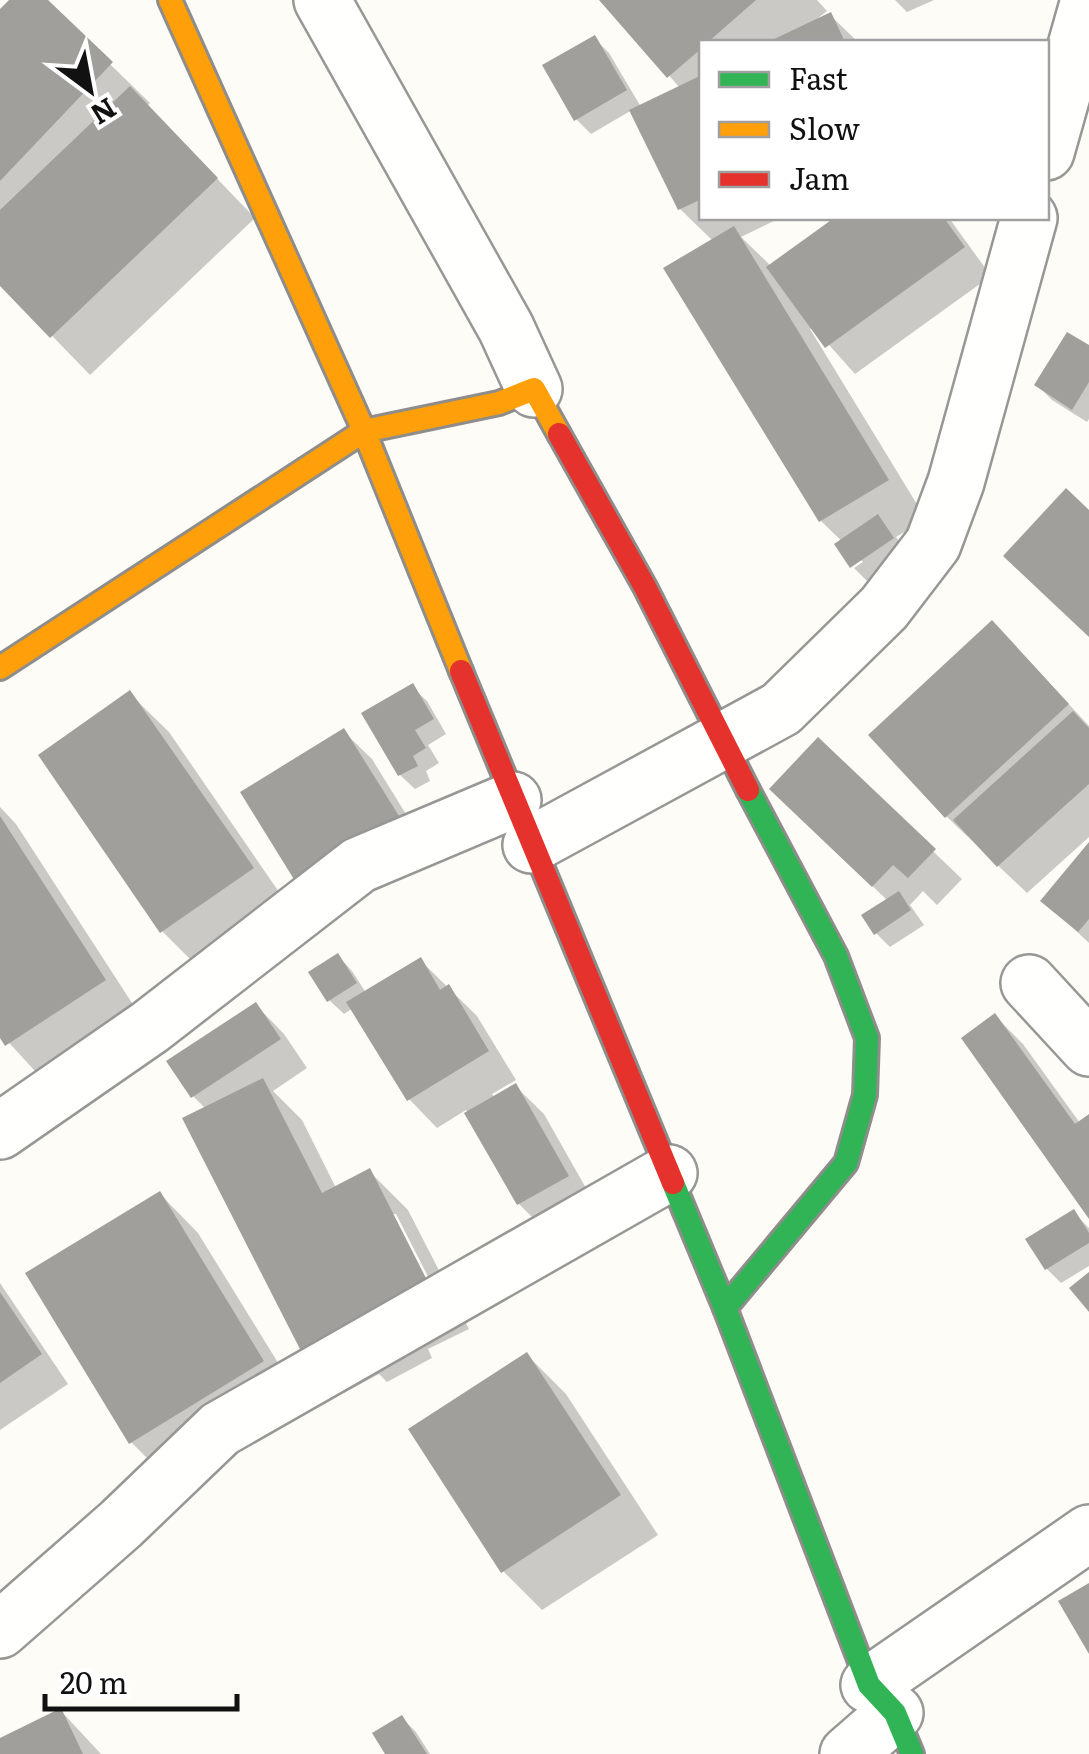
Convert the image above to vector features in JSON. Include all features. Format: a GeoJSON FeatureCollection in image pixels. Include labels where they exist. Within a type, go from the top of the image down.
{"type":"FeatureCollection","features":[{"type":"Feature","properties":{"kind":"street"},"geometry":{"type":"LineString","coordinates":[[170,0],[364,432],[892,1717]]}},
{"type":"Feature","properties":{"kind":"street"},"geometry":{"type":"LineString","coordinates":[[322,0],[506,328],[534,389],[645,587],[836,956],[867,1038],[865,1096],[846,1163],[726,1308]]}},
{"type":"Feature","properties":{"kind":"street"},"geometry":{"type":"LineString","coordinates":[[1063,141],[1088,0]]}},
{"type":"Feature","properties":{"kind":"street"},"geometry":{"type":"LineString","coordinates":[[0,1131],[150,1027],[359,865],[522,823],[722,741],[781,709],[884,608],[933,544],[956,482],[1027,220]]}},
{"type":"Feature","properties":{"kind":"street"},"geometry":{"type":"LineString","coordinates":[[0,668],[364,432],[499,404],[534,389]]}},
{"type":"Feature","properties":{"kind":"street"},"geometry":{"type":"LineString","coordinates":[[1029,983],[1089,1048]]}},
{"type":"Feature","properties":{"kind":"street"},"geometry":{"type":"LineString","coordinates":[[0,1630],[121,1524],[220,1429],[668,1173]]}},
{"type":"Feature","properties":{"kind":"street"},"geometry":{"type":"LineString","coordinates":[[848,1754],[1089,1534]]}},
{"type":"Feature","properties":{"kind":"building"},"geometry":{"type":"Polygon","coordinates":[[[9,0],[48,0],[113,62],[0,181],[0,9],[9,0]]]}},
{"type":"Feature","properties":{"kind":"building"},"geometry":{"type":"Polygon","coordinates":[[[599,0],[756,0],[710,40],[699,40],[699,51],[667,78],[599,0]]]}},
{"type":"Feature","properties":{"kind":"building"},"geometry":{"type":"Polygon","coordinates":[[[831,12],[844,40],[772,40],[831,12]]]}},
{"type":"Feature","properties":{"kind":"building"},"geometry":{"type":"Polygon","coordinates":[[[595,35],[627,90],[574,121],[542,65],[595,35]]]}},
{"type":"Feature","properties":{"kind":"building"},"geometry":{"type":"Polygon","coordinates":[[[699,76],[699,200],[678,210],[629,110],[699,76]]]}},
{"type":"Feature","properties":{"kind":"building"},"geometry":{"type":"Polygon","coordinates":[[[130,86],[218,178],[50,338],[0,286],[0,210],[130,86]]]}},
{"type":"Feature","properties":{"kind":"building"},"geometry":{"type":"Polygon","coordinates":[[[831,220],[945,220],[965,247],[825,348],[766,267],[831,220]]]}},
{"type":"Feature","properties":{"kind":"building"},"geometry":{"type":"Polygon","coordinates":[[[734,226],[889,480],[819,522],[663,268],[734,226]]]}},
{"type":"Feature","properties":{"kind":"building"},"geometry":{"type":"Polygon","coordinates":[[[1067,332],[1089,345],[1089,382],[1072,410],[1034,385],[1067,332]]]}},
{"type":"Feature","properties":{"kind":"building"},"geometry":{"type":"Polygon","coordinates":[[[1066,488],[1089,510],[1089,637],[1003,556],[1066,488]]]}},
{"type":"Feature","properties":{"kind":"building"},"geometry":{"type":"Polygon","coordinates":[[[878,514],[894,538],[850,568],[834,544],[878,514]]]}},
{"type":"Feature","properties":{"kind":"building"},"geometry":{"type":"Polygon","coordinates":[[[992,620],[1069,704],[945,818],[868,735],[992,620]]]}},
{"type":"Feature","properties":{"kind":"building"},"geometry":{"type":"Polygon","coordinates":[[[413,683],[434,719],[415,730],[426,748],[413,756],[418,766],[398,776],[361,713],[413,683]]]}},
{"type":"Feature","properties":{"kind":"building"},"geometry":{"type":"Polygon","coordinates":[[[130,690],[254,868],[160,933],[38,755],[130,690]]]}},
{"type":"Feature","properties":{"kind":"building"},"geometry":{"type":"Polygon","coordinates":[[[1073,711],[1089,728],[1089,784],[997,867],[953,820],[1073,711]]]}},
{"type":"Feature","properties":{"kind":"building"},"geometry":{"type":"Polygon","coordinates":[[[344,728],[399,816],[295,881],[240,792],[344,728]]]}},
{"type":"Feature","properties":{"kind":"building"},"geometry":{"type":"Polygon","coordinates":[[[818,737],[936,849],[908,878],[893,865],[872,887],[769,789],[818,737]]]}},
{"type":"Feature","properties":{"kind":"building"},"geometry":{"type":"Polygon","coordinates":[[[0,816],[106,980],[5,1046],[0,1038],[0,816]]]}},
{"type":"Feature","properties":{"kind":"building"},"geometry":{"type":"Polygon","coordinates":[[[1089,842],[1089,919],[1078,932],[1040,901],[1089,842]]]}},
{"type":"Feature","properties":{"kind":"building"},"geometry":{"type":"Polygon","coordinates":[[[899,891],[911,910],[874,935],[861,915],[899,891]]]}},
{"type":"Feature","properties":{"kind":"building"},"geometry":{"type":"Polygon","coordinates":[[[338,953],[357,983],[327,1002],[308,972],[338,953]]]}},
{"type":"Feature","properties":{"kind":"building"},"geometry":{"type":"Polygon","coordinates":[[[421,957],[440,990],[449,984],[489,1051],[407,1101],[346,1002],[421,957]]]}},
{"type":"Feature","properties":{"kind":"building"},"geometry":{"type":"Polygon","coordinates":[[[256,1002],[281,1039],[191,1098],[166,1061],[256,1002]]]}},
{"type":"Feature","properties":{"kind":"building"},"geometry":{"type":"Polygon","coordinates":[[[995,1013],[1075,1124],[1089,1114],[1089,1219],[961,1038],[995,1013]]]}},
{"type":"Feature","properties":{"kind":"building"},"geometry":{"type":"Polygon","coordinates":[[[263,1078],[322,1193],[370,1168],[432,1290],[303,1355],[182,1118],[263,1078]]]}},
{"type":"Feature","properties":{"kind":"building"},"geometry":{"type":"Polygon","coordinates":[[[516,1083],[569,1176],[517,1205],[464,1113],[516,1083]]]}},
{"type":"Feature","properties":{"kind":"building"},"geometry":{"type":"Polygon","coordinates":[[[160,1191],[264,1361],[129,1444],[25,1273],[160,1191]]]}},
{"type":"Feature","properties":{"kind":"building"},"geometry":{"type":"Polygon","coordinates":[[[1074,1209],[1089,1233],[1089,1243],[1045,1270],[1025,1239],[1074,1209]]]}},
{"type":"Feature","properties":{"kind":"building"},"geometry":{"type":"Polygon","coordinates":[[[1089,1272],[1089,1312],[1069,1288],[1089,1272]]]}},
{"type":"Feature","properties":{"kind":"building"},"geometry":{"type":"Polygon","coordinates":[[[0,1292],[42,1354],[0,1383],[0,1292]]]}},
{"type":"Feature","properties":{"kind":"building"},"geometry":{"type":"Polygon","coordinates":[[[527,1352],[621,1495],[501,1573],[408,1429],[527,1352]]]}},
{"type":"Feature","properties":{"kind":"building"},"geometry":{"type":"Polygon","coordinates":[[[1089,1583],[1089,1654],[1058,1601],[1089,1583]]]}},
{"type":"Feature","properties":{"kind":"building"},"geometry":{"type":"Polygon","coordinates":[[[61,1708],[83,1754],[0,1754],[0,1738],[61,1708]]]}},
{"type":"Feature","properties":{"kind":"building"},"geometry":{"type":"Polygon","coordinates":[[[402,1715],[427,1754],[385,1754],[372,1733],[402,1715]]]}},
{"type":"Feature","properties":{"kind":"traffic: fast"},"geometry":{"type":"LineString","coordinates":[[725,1308],[846,1163],[865,1095],[867,1038],[836,956],[748,790]]}},
{"type":"Feature","properties":{"kind":"traffic: fast"},"geometry":{"type":"LineString","coordinates":[[673,1183],[869,1685],[895,1713],[912,1754]]}},
{"type":"Feature","properties":{"kind":"traffic: slow"},"geometry":{"type":"LineString","coordinates":[[170,0],[364,431],[461,671]]}},
{"type":"Feature","properties":{"kind":"traffic: slow"},"geometry":{"type":"LineString","coordinates":[[0,668],[364,431],[499,403],[534,389],[559,434]]}},
{"type":"Feature","properties":{"kind":"traffic: jam"},"geometry":{"type":"LineString","coordinates":[[559,434],[645,587],[748,790]]}},
{"type":"Feature","properties":{"kind":"traffic: jam"},"geometry":{"type":"LineString","coordinates":[[461,671],[673,1183]]}}]}
